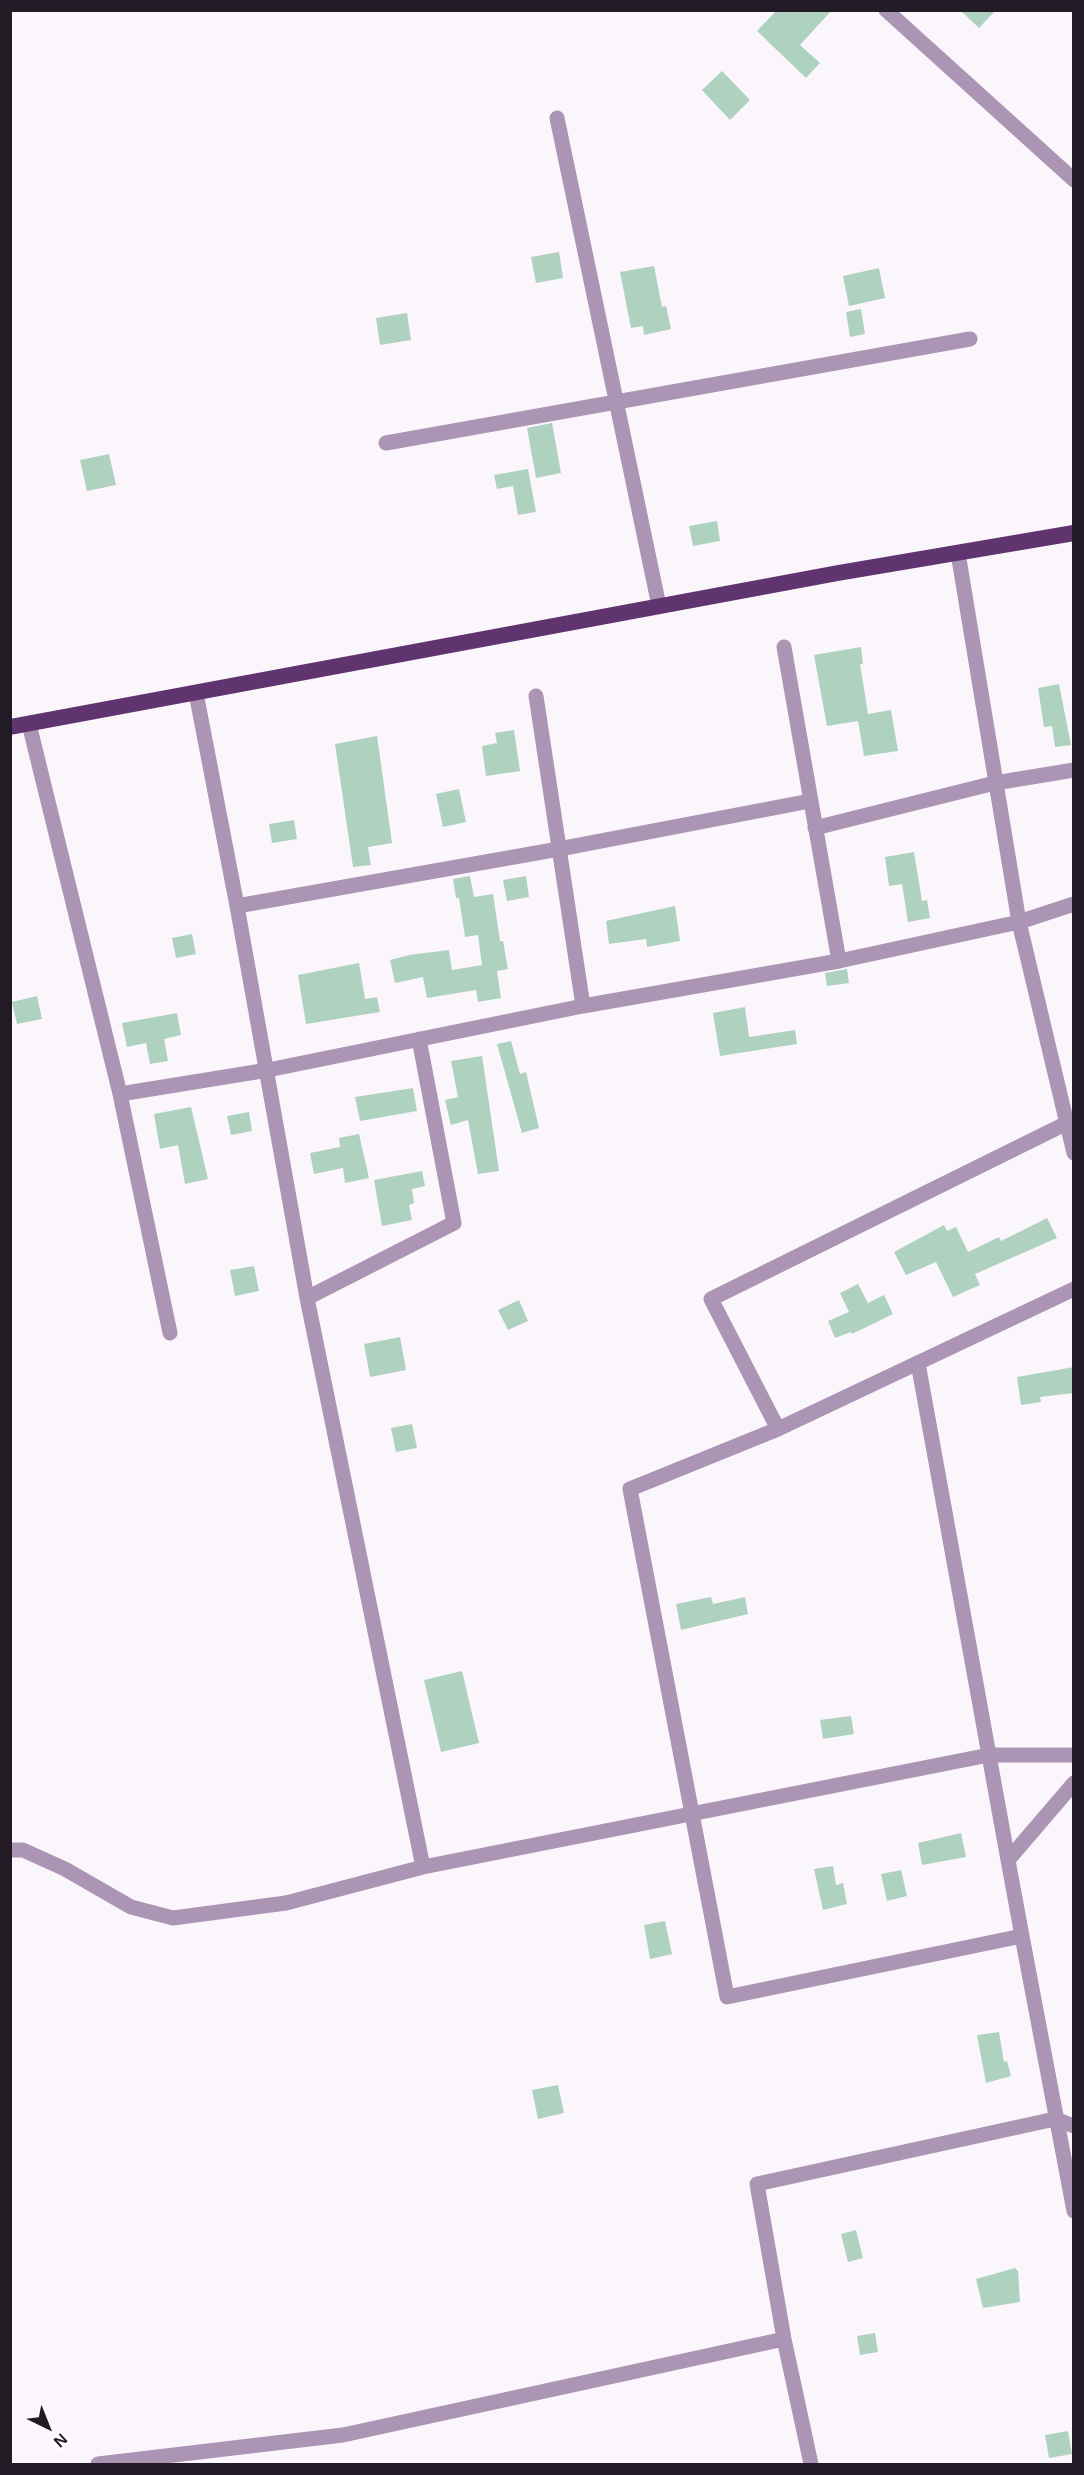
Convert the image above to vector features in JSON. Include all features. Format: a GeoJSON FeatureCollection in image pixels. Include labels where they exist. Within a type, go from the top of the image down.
{"type":"FeatureCollection","features":[{"type":"Feature","properties":{"kind":"highway"},"geometry":{"type":"LineString","coordinates":[[10,728],[659,606],[1074,533]]}},
{"type":"Feature","properties":{"kind":"street"},"geometry":{"type":"LineString","coordinates":[[886,10],[1070,171]]}},
{"type":"Feature","properties":{"kind":"street"},"geometry":{"type":"LineString","coordinates":[[557,118],[659,606]]}},
{"type":"Feature","properties":{"kind":"street"},"geometry":{"type":"LineString","coordinates":[[386,443],[970,339]]}},
{"type":"Feature","properties":{"kind":"street"},"geometry":{"type":"LineString","coordinates":[[958,553],[1019,922],[1074,1153]]}},
{"type":"Feature","properties":{"kind":"street"},"geometry":{"type":"LineString","coordinates":[[784,647],[839,961]]}},
{"type":"Feature","properties":{"kind":"street"},"geometry":{"type":"LineString","coordinates":[[196,693],[268,1070],[307,1298],[423,1867]]}},
{"type":"Feature","properties":{"kind":"street"},"geometry":{"type":"LineString","coordinates":[[536,696],[583,1006]]}},
{"type":"Feature","properties":{"kind":"street"},"geometry":{"type":"LineString","coordinates":[[29,724],[120,1094],[170,1333]]}},
{"type":"Feature","properties":{"kind":"street"},"geometry":{"type":"LineString","coordinates":[[815,828],[995,783],[1074,770]]}},
{"type":"Feature","properties":{"kind":"street"},"geometry":{"type":"LineString","coordinates":[[237,906],[559,849],[810,801]]}},
{"type":"Feature","properties":{"kind":"street"},"geometry":{"type":"LineString","coordinates":[[120,1094],[268,1070],[583,1006],[839,961],[1019,922],[1074,904]]}},
{"type":"Feature","properties":{"kind":"street"},"geometry":{"type":"LineString","coordinates":[[307,1298],[454,1223],[419,1039]]}},
{"type":"Feature","properties":{"kind":"street"},"geometry":{"type":"LineString","coordinates":[[778,1429],[711,1299],[1066,1123]]}},
{"type":"Feature","properties":{"kind":"street"},"geometry":{"type":"LineString","coordinates":[[1022,1936],[727,1998],[630,1490],[778,1429],[1074,1289]]}},
{"type":"Feature","properties":{"kind":"street"},"geometry":{"type":"LineString","coordinates":[[918,1364],[1055,2119],[1074,2211]]}},
{"type":"Feature","properties":{"kind":"street"},"geometry":{"type":"LineString","coordinates":[[10,1850],[23,1850],[65,1869],[131,1907],[173,1918],[286,1904],[423,1867],[989,1755],[1074,1755]]}},
{"type":"Feature","properties":{"kind":"street"},"geometry":{"type":"LineString","coordinates":[[1008,1860],[1074,1783]]}},
{"type":"Feature","properties":{"kind":"street"},"geometry":{"type":"LineString","coordinates":[[811,2464],[784,2339],[757,2184],[1055,2119],[1074,2126]]}},
{"type":"Feature","properties":{"kind":"street"},"geometry":{"type":"LineString","coordinates":[[98,2464],[343,2435],[784,2339]]}},
{"type":"Feature","properties":{"kind":"building"},"geometry":{"type":"Polygon","coordinates":[[[777,10],[832,10],[800,45],[820,63],[806,78],[757,31],[777,10]]]}},
{"type":"Feature","properties":{"kind":"building"},"geometry":{"type":"Polygon","coordinates":[[[960,10],[996,10],[979,28],[960,10]]]}},
{"type":"Feature","properties":{"kind":"building"},"geometry":{"type":"Polygon","coordinates":[[[722,71],[750,100],[730,120],[702,90],[722,71]]]}},
{"type":"Feature","properties":{"kind":"building"},"geometry":{"type":"Polygon","coordinates":[[[559,252],[563,278],[536,283],[531,257],[559,252]]]}},
{"type":"Feature","properties":{"kind":"building"},"geometry":{"type":"Polygon","coordinates":[[[654,266],[662,307],[666,306],[671,329],[644,335],[643,326],[631,328],[620,272],[654,266]]]}},
{"type":"Feature","properties":{"kind":"building"},"geometry":{"type":"Polygon","coordinates":[[[879,268],[885,298],[849,306],[843,276],[879,268]]]}},
{"type":"Feature","properties":{"kind":"building"},"geometry":{"type":"Polygon","coordinates":[[[861,309],[865,334],[850,337],[846,312],[861,309]]]}},
{"type":"Feature","properties":{"kind":"building"},"geometry":{"type":"Polygon","coordinates":[[[407,313],[411,340],[380,345],[376,318],[407,313]]]}},
{"type":"Feature","properties":{"kind":"building"},"geometry":{"type":"Polygon","coordinates":[[[552,423],[561,473],[536,478],[527,428],[552,423]]]}},
{"type":"Feature","properties":{"kind":"building"},"geometry":{"type":"Polygon","coordinates":[[[109,454],[116,485],[87,491],[80,460],[109,454]]]}},
{"type":"Feature","properties":{"kind":"building"},"geometry":{"type":"Polygon","coordinates":[[[528,469],[536,512],[518,515],[513,486],[497,489],[494,475],[528,469]]]}},
{"type":"Feature","properties":{"kind":"building"},"geometry":{"type":"Polygon","coordinates":[[[717,521],[720,541],[693,546],[689,526],[717,521]]]}},
{"type":"Feature","properties":{"kind":"building"},"geometry":{"type":"Polygon","coordinates":[[[861,647],[863,664],[860,664],[868,714],[891,710],[898,751],[864,756],[858,721],[827,726],[814,655],[861,647]]]}},
{"type":"Feature","properties":{"kind":"building"},"geometry":{"type":"Polygon","coordinates":[[[1059,684],[1071,745],[1055,747],[1052,726],[1044,727],[1038,688],[1059,684]]]}},
{"type":"Feature","properties":{"kind":"building"},"geometry":{"type":"Polygon","coordinates":[[[514,730],[520,771],[486,776],[482,746],[497,743],[495,733],[514,730]]]}},
{"type":"Feature","properties":{"kind":"building"},"geometry":{"type":"Polygon","coordinates":[[[377,736],[392,843],[368,847],[371,865],[353,867],[335,744],[377,736]]]}},
{"type":"Feature","properties":{"kind":"building"},"geometry":{"type":"Polygon","coordinates":[[[459,789],[466,822],[443,827],[436,794],[459,789]]]}},
{"type":"Feature","properties":{"kind":"building"},"geometry":{"type":"Polygon","coordinates":[[[294,820],[297,839],[272,843],[269,824],[294,820]]]}},
{"type":"Feature","properties":{"kind":"building"},"geometry":{"type":"Polygon","coordinates":[[[914,852],[922,901],[927,900],[930,918],[908,922],[902,884],[889,886],[885,857],[914,852]]]}},
{"type":"Feature","properties":{"kind":"building"},"geometry":{"type":"Polygon","coordinates":[[[470,876],[474,897],[493,894],[500,941],[503,941],[508,969],[497,971],[501,998],[478,1002],[476,990],[427,998],[423,977],[395,983],[390,960],[409,955],[449,950],[452,970],[482,965],[478,935],[465,937],[459,898],[456,898],[453,879],[470,876]]]}},
{"type":"Feature","properties":{"kind":"building"},"geometry":{"type":"Polygon","coordinates":[[[526,876],[529,897],[507,901],[503,880],[526,876]]]}},
{"type":"Feature","properties":{"kind":"building"},"geometry":{"type":"Polygon","coordinates":[[[675,906],[680,941],[647,947],[646,939],[609,944],[606,921],[675,906]]]}},
{"type":"Feature","properties":{"kind":"building"},"geometry":{"type":"Polygon","coordinates":[[[192,934],[196,954],[176,958],[172,938],[192,934]]]}},
{"type":"Feature","properties":{"kind":"building"},"geometry":{"type":"Polygon","coordinates":[[[359,963],[365,999],[377,997],[380,1012],[306,1024],[298,975],[359,963]]]}},
{"type":"Feature","properties":{"kind":"building"},"geometry":{"type":"Polygon","coordinates":[[[847,969],[849,983],[827,986],[825,973],[847,969]]]}},
{"type":"Feature","properties":{"kind":"building"},"geometry":{"type":"Polygon","coordinates":[[[37,996],[42,1019],[17,1024],[12,1002],[37,996]]]}},
{"type":"Feature","properties":{"kind":"building"},"geometry":{"type":"Polygon","coordinates":[[[745,1007],[749,1037],[795,1030],[797,1044],[720,1056],[713,1013],[745,1007]]]}},
{"type":"Feature","properties":{"kind":"building"},"geometry":{"type":"Polygon","coordinates":[[[177,1013],[181,1035],[164,1039],[168,1061],[150,1064],[146,1043],[127,1047],[122,1023],[177,1013]]]}},
{"type":"Feature","properties":{"kind":"building"},"geometry":{"type":"Polygon","coordinates":[[[511,1041],[520,1074],[526,1072],[539,1128],[522,1133],[497,1044],[511,1041]]]}},
{"type":"Feature","properties":{"kind":"building"},"geometry":{"type":"Polygon","coordinates":[[[482,1056],[499,1171],[478,1174],[468,1120],[451,1125],[445,1100],[458,1097],[451,1061],[482,1056]]]}},
{"type":"Feature","properties":{"kind":"building"},"geometry":{"type":"Polygon","coordinates":[[[413,1088],[417,1111],[360,1121],[355,1097],[413,1088]]]}},
{"type":"Feature","properties":{"kind":"building"},"geometry":{"type":"Polygon","coordinates":[[[191,1107],[208,1179],[185,1184],[178,1145],[160,1149],[154,1114],[191,1107]]]}},
{"type":"Feature","properties":{"kind":"building"},"geometry":{"type":"Polygon","coordinates":[[[249,1112],[252,1131],[231,1135],[227,1116],[249,1112]]]}},
{"type":"Feature","properties":{"kind":"building"},"geometry":{"type":"Polygon","coordinates":[[[359,1134],[369,1178],[345,1183],[343,1168],[314,1174],[310,1153],[340,1147],[339,1138],[359,1134]]]}},
{"type":"Feature","properties":{"kind":"building"},"geometry":{"type":"Polygon","coordinates":[[[422,1171],[425,1186],[412,1189],[414,1203],[409,1205],[412,1220],[382,1226],[374,1180],[422,1171]]]}},
{"type":"Feature","properties":{"kind":"building"},"geometry":{"type":"Polygon","coordinates":[[[1047,1218],[1057,1238],[975,1274],[980,1285],[953,1297],[936,1262],[906,1275],[894,1252],[944,1225],[947,1231],[956,1227],[968,1252],[999,1237],[1001,1241],[1047,1218]]]}},
{"type":"Feature","properties":{"kind":"building"},"geometry":{"type":"Polygon","coordinates":[[[254,1266],[259,1291],[235,1296],[230,1270],[254,1266]]]}},
{"type":"Feature","properties":{"kind":"building"},"geometry":{"type":"Polygon","coordinates":[[[858,1284],[868,1303],[884,1295],[893,1314],[852,1334],[851,1332],[835,1338],[828,1321],[849,1312],[840,1293],[858,1284]]]}},
{"type":"Feature","properties":{"kind":"building"},"geometry":{"type":"Polygon","coordinates":[[[519,1300],[528,1321],[508,1330],[498,1310],[519,1300]]]}},
{"type":"Feature","properties":{"kind":"building"},"geometry":{"type":"Polygon","coordinates":[[[400,1337],[406,1370],[370,1377],[364,1344],[400,1337]]]}},
{"type":"Feature","properties":{"kind":"building"},"geometry":{"type":"Polygon","coordinates":[[[1074,1367],[1074,1393],[1040,1397],[1041,1402],[1021,1405],[1017,1377],[1074,1367]]]}},
{"type":"Feature","properties":{"kind":"building"},"geometry":{"type":"Polygon","coordinates":[[[412,1424],[417,1448],[396,1452],[391,1428],[412,1424]]]}},
{"type":"Feature","properties":{"kind":"building"},"geometry":{"type":"Polygon","coordinates":[[[711,1597],[713,1604],[745,1597],[748,1614],[681,1630],[676,1604],[711,1597]]]}},
{"type":"Feature","properties":{"kind":"building"},"geometry":{"type":"Polygon","coordinates":[[[462,1671],[479,1743],[441,1752],[424,1680],[462,1671]]]}},
{"type":"Feature","properties":{"kind":"building"},"geometry":{"type":"Polygon","coordinates":[[[851,1716],[854,1734],[823,1739],[820,1720],[851,1716]]]}},
{"type":"Feature","properties":{"kind":"building"},"geometry":{"type":"Polygon","coordinates":[[[961,1833],[966,1857],[922,1865],[918,1843],[961,1833]]]}},
{"type":"Feature","properties":{"kind":"building"},"geometry":{"type":"Polygon","coordinates":[[[833,1866],[836,1885],[843,1883],[847,1904],[823,1910],[814,1869],[833,1866]]]}},
{"type":"Feature","properties":{"kind":"building"},"geometry":{"type":"Polygon","coordinates":[[[901,1870],[907,1896],[887,1901],[881,1874],[901,1870]]]}},
{"type":"Feature","properties":{"kind":"building"},"geometry":{"type":"Polygon","coordinates":[[[665,1921],[672,1954],[650,1959],[644,1925],[665,1921]]]}},
{"type":"Feature","properties":{"kind":"building"},"geometry":{"type":"Polygon","coordinates":[[[999,2032],[1004,2062],[1007,2061],[1011,2076],[986,2083],[977,2035],[999,2032]]]}},
{"type":"Feature","properties":{"kind":"building"},"geometry":{"type":"Polygon","coordinates":[[[558,2085],[564,2113],[538,2119],[532,2090],[558,2085]]]}},
{"type":"Feature","properties":{"kind":"building"},"geometry":{"type":"Polygon","coordinates":[[[856,2230],[863,2258],[848,2262],[841,2234],[856,2230]]]}},
{"type":"Feature","properties":{"kind":"building"},"geometry":{"type":"Polygon","coordinates":[[[1015,2268],[1018,2271],[1020,2302],[983,2308],[976,2279],[1015,2268]]]}},
{"type":"Feature","properties":{"kind":"building"},"geometry":{"type":"Polygon","coordinates":[[[875,2333],[878,2352],[860,2355],[857,2336],[875,2333]]]}},
{"type":"Feature","properties":{"kind":"building"},"geometry":{"type":"Polygon","coordinates":[[[1068,2431],[1072,2454],[1049,2458],[1045,2435],[1068,2431]]]}}]}
